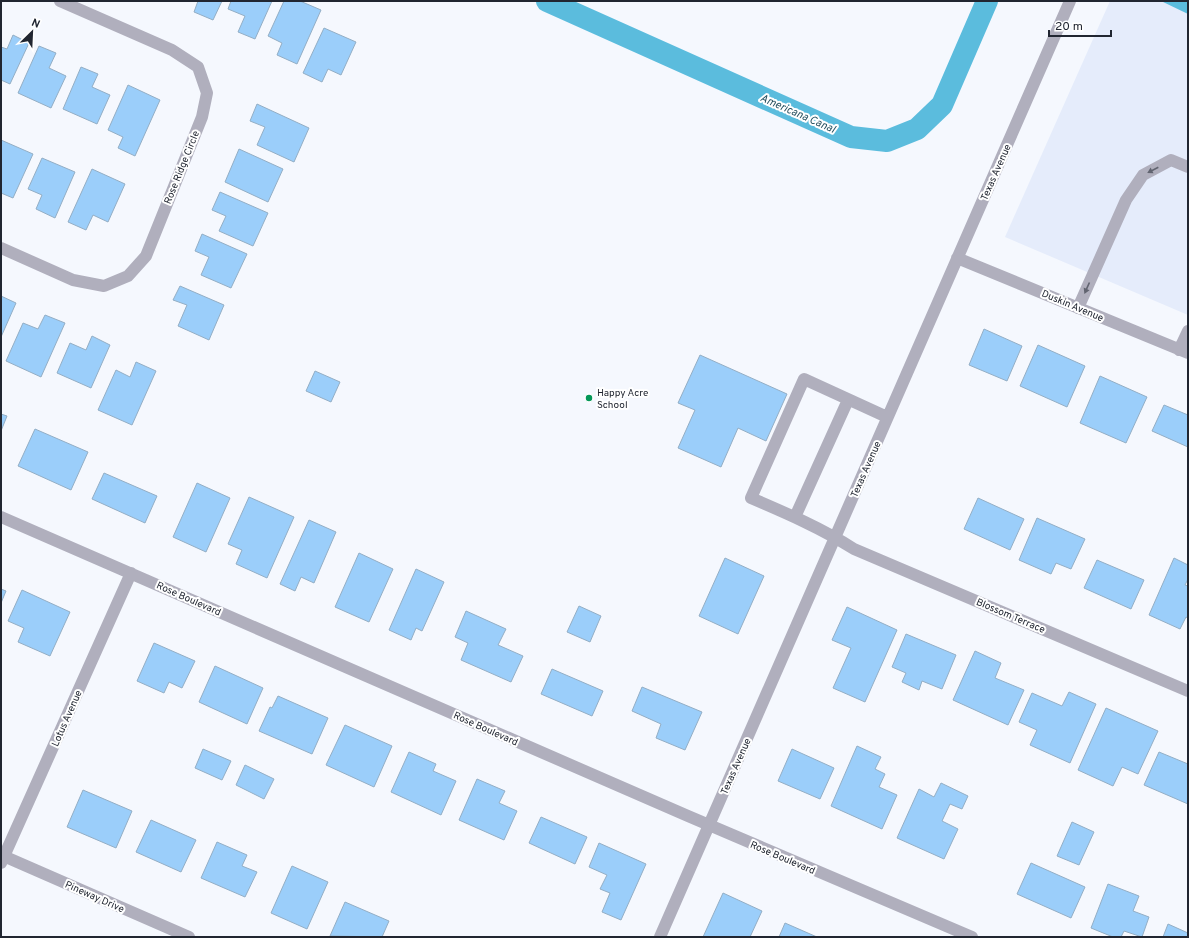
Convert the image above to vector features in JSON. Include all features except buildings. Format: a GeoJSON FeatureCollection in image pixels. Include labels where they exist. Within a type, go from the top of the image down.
{"type":"FeatureCollection","features":[{"type":"Feature","properties":{"kind":"street","name":"Rose Ridge Circle"},"geometry":{"type":"LineString","coordinates":[[1,248],[73,280],[104,286],[128,276],[146,256],[202,117],[207,93],[198,67],[172,50],[60,1]]}},
{"type":"Feature","properties":{"kind":"street","name":"Texas Avenue"},"geometry":{"type":"LineString","coordinates":[[660,937],[1070,1]]}},
{"type":"Feature","properties":{"kind":"street"},"geometry":{"type":"LineString","coordinates":[[1078,308],[1126,200],[1143,175],[1171,160],[1188,167]]}},
{"type":"Feature","properties":{"kind":"street","name":"Duskin Avenue"},"geometry":{"type":"LineString","coordinates":[[957,258],[1184,351]]}},
{"type":"Feature","properties":{"kind":"street"},"geometry":{"type":"LineString","coordinates":[[1184,351],[1188,331]]}},
{"type":"Feature","properties":{"kind":"street","name":"Blossom Terrace"},"geometry":{"type":"LineString","coordinates":[[848,400],[804,379],[751,498],[835,536],[854,549],[1188,691]]}},
{"type":"Feature","properties":{"kind":"street"},"geometry":{"type":"LineString","coordinates":[[795,517],[848,400],[887,417]]}},
{"type":"Feature","properties":{"kind":"street","name":"Rose Boulevard"},"geometry":{"type":"LineString","coordinates":[[1,517],[709,826],[972,937]]}},
{"type":"Feature","properties":{"kind":"street","name":"Lotus Avenue"},"geometry":{"type":"LineString","coordinates":[[2,858],[131,573]]}},
{"type":"Feature","properties":{"kind":"street","name":"Pineway Drive"},"geometry":{"type":"LineString","coordinates":[[2,858],[189,937]]}},
{"type":"Feature","properties":{"kind":"shaded area"},"geometry":{"type":"Polygon","coordinates":[[[1110,1],[1188,1],[1188,315],[1005,237],[1110,1]]]}},
{"type":"Feature","properties":{"kind":"water"},"geometry":{"type":"Polygon","coordinates":[[[1161,1],[1188,1],[1188,14],[1161,1]]]}},
{"type":"Feature","properties":{"kind":"waterway","name":"Americana Canal"},"geometry":{"type":"LineString","coordinates":[[547,1],[851,137],[887,141],[917,129],[942,105],[987,1]]}},
{"type":"Feature","properties":{"kind":"place","name":"Happy Acre School"},"geometry":{"type":"Point","coordinates":[589,398]}}]}
